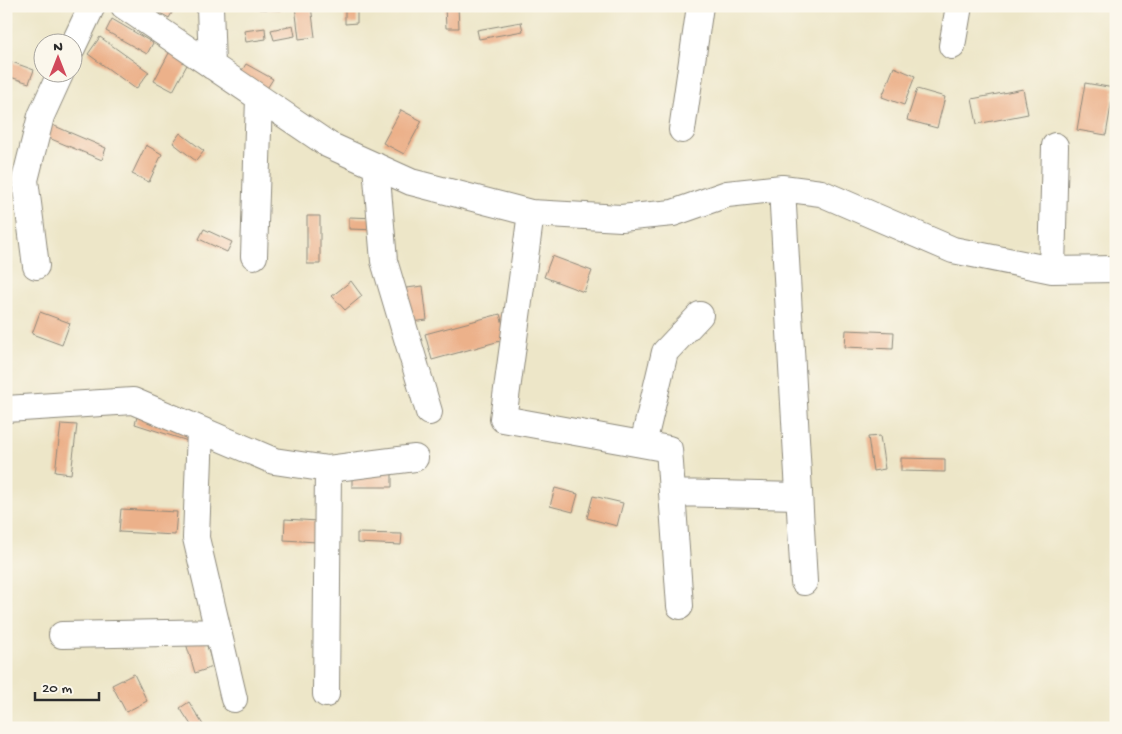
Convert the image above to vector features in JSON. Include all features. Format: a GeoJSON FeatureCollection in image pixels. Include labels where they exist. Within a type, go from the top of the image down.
{"type":"FeatureCollection","features":[{"type":"Feature","properties":{"kind":"street"},"geometry":{"type":"LineString","coordinates":[[80,32],[92,6]]}},
{"type":"Feature","properties":{"kind":"street"},"geometry":{"type":"LineString","coordinates":[[124,6],[329,146],[411,182],[531,213],[621,218],[673,212],[727,194],[782,188],[821,193],[953,250],[1052,270],[1116,269]]}},
{"type":"Feature","properties":{"kind":"street"},"geometry":{"type":"LineString","coordinates":[[210,6],[212,66]]}},
{"type":"Feature","properties":{"kind":"street"},"geometry":{"type":"LineString","coordinates":[[682,130],[700,6]]}},
{"type":"Feature","properties":{"kind":"street"},"geometry":{"type":"LineString","coordinates":[[952,46],[959,6]]}},
{"type":"Feature","properties":{"kind":"street"},"geometry":{"type":"LineString","coordinates":[[36,266],[24,180],[41,116],[56,82]]}},
{"type":"Feature","properties":{"kind":"street"},"geometry":{"type":"LineString","coordinates":[[254,256],[259,98]]}},
{"type":"Feature","properties":{"kind":"street"},"geometry":{"type":"LineString","coordinates":[[1052,270],[1056,146]]}},
{"type":"Feature","properties":{"kind":"street"},"geometry":{"type":"LineString","coordinates":[[376,166],[384,262],[429,412]]}},
{"type":"Feature","properties":{"kind":"street"},"geometry":{"type":"LineString","coordinates":[[782,188],[804,582]]}},
{"type":"Feature","properties":{"kind":"street"},"geometry":{"type":"LineString","coordinates":[[531,213],[503,419],[668,449],[680,606]]}},
{"type":"Feature","properties":{"kind":"street"},"geometry":{"type":"LineString","coordinates":[[643,444],[665,352],[700,315]]}},
{"type":"Feature","properties":{"kind":"street"},"geometry":{"type":"LineString","coordinates":[[6,409],[132,401],[274,461],[328,469],[415,458]]}},
{"type":"Feature","properties":{"kind":"street"},"geometry":{"type":"LineString","coordinates":[[200,430],[196,538],[234,699]]}},
{"type":"Feature","properties":{"kind":"street"},"geometry":{"type":"LineString","coordinates":[[326,694],[328,469]]}},
{"type":"Feature","properties":{"kind":"street"},"geometry":{"type":"LineString","coordinates":[[672,493],[800,496]]}},
{"type":"Feature","properties":{"kind":"street"},"geometry":{"type":"LineString","coordinates":[[62,635],[218,632]]}},
{"type":"Feature","properties":{"kind":"building"},"geometry":{"type":"Polygon","coordinates":[[[148,6],[176,6],[169,18],[148,6]]]}},
{"type":"Feature","properties":{"kind":"building"},"geometry":{"type":"Polygon","coordinates":[[[259,6],[281,6],[281,10],[259,9],[259,6]]]}},
{"type":"Feature","properties":{"kind":"building"},"geometry":{"type":"Polygon","coordinates":[[[295,6],[311,6],[315,37],[299,39],[295,6]]]}},
{"type":"Feature","properties":{"kind":"building"},"geometry":{"type":"Polygon","coordinates":[[[345,6],[357,6],[357,23],[345,24],[345,6]]]}},
{"type":"Feature","properties":{"kind":"building"},"geometry":{"type":"Polygon","coordinates":[[[445,6],[458,6],[459,28],[446,28],[445,6]]]}},
{"type":"Feature","properties":{"kind":"building"},"geometry":{"type":"Polygon","coordinates":[[[112,19],[153,43],[147,54],[106,31],[112,19]]]}},
{"type":"Feature","properties":{"kind":"building"},"geometry":{"type":"Polygon","coordinates":[[[521,22],[523,31],[479,39],[477,30],[521,22]]]}},
{"type":"Feature","properties":{"kind":"building"},"geometry":{"type":"Polygon","coordinates":[[[293,25],[295,36],[274,40],[271,30],[293,25]]]}},
{"type":"Feature","properties":{"kind":"building"},"geometry":{"type":"Polygon","coordinates":[[[265,28],[266,39],[246,42],[244,31],[265,28]]]}},
{"type":"Feature","properties":{"kind":"building"},"geometry":{"type":"Polygon","coordinates":[[[100,37],[149,72],[136,89],[88,54],[100,37]]]}},
{"type":"Feature","properties":{"kind":"building"},"geometry":{"type":"Polygon","coordinates":[[[176,40],[195,50],[173,91],[154,81],[176,40]]]}},
{"type":"Feature","properties":{"kind":"building"},"geometry":{"type":"Polygon","coordinates":[[[12,62],[32,69],[29,83],[7,76],[12,62]]]}},
{"type":"Feature","properties":{"kind":"building"},"geometry":{"type":"Polygon","coordinates":[[[246,64],[273,79],[266,90],[239,75],[246,64]]]}},
{"type":"Feature","properties":{"kind":"building"},"geometry":{"type":"Polygon","coordinates":[[[894,67],[915,76],[904,105],[882,97],[894,67]]]}},
{"type":"Feature","properties":{"kind":"building"},"geometry":{"type":"Polygon","coordinates":[[[1085,83],[1114,88],[1106,135],[1077,130],[1085,83]]]}},
{"type":"Feature","properties":{"kind":"building"},"geometry":{"type":"Polygon","coordinates":[[[917,89],[945,97],[937,128],[907,120],[917,89]]]}},
{"type":"Feature","properties":{"kind":"building"},"geometry":{"type":"Polygon","coordinates":[[[1023,89],[1028,114],[977,124],[972,99],[1023,89]]]}},
{"type":"Feature","properties":{"kind":"building"},"geometry":{"type":"Polygon","coordinates":[[[401,110],[422,121],[404,154],[383,143],[401,110]]]}},
{"type":"Feature","properties":{"kind":"building"},"geometry":{"type":"Polygon","coordinates":[[[50,124],[106,148],[102,160],[44,136],[50,124]]]}},
{"type":"Feature","properties":{"kind":"building"},"geometry":{"type":"Polygon","coordinates":[[[180,133],[204,151],[196,161],[173,143],[180,133]]]}},
{"type":"Feature","properties":{"kind":"building"},"geometry":{"type":"Polygon","coordinates":[[[146,145],[162,154],[149,182],[132,174],[146,145]]]}},
{"type":"Feature","properties":{"kind":"building"},"geometry":{"type":"Polygon","coordinates":[[[307,216],[320,216],[320,264],[307,264],[307,216]]]}},
{"type":"Feature","properties":{"kind":"building"},"geometry":{"type":"Polygon","coordinates":[[[349,217],[378,218],[378,230],[349,229],[349,217]]]}},
{"type":"Feature","properties":{"kind":"building"},"geometry":{"type":"Polygon","coordinates":[[[204,229],[232,242],[227,252],[199,239],[204,229]]]}},
{"type":"Feature","properties":{"kind":"building"},"geometry":{"type":"Polygon","coordinates":[[[552,256],[592,271],[584,292],[544,277],[552,256]]]}},
{"type":"Feature","properties":{"kind":"building"},"geometry":{"type":"Polygon","coordinates":[[[351,281],[362,296],[345,310],[332,296],[351,281]]]}},
{"type":"Feature","properties":{"kind":"building"},"geometry":{"type":"Polygon","coordinates":[[[423,286],[427,320],[410,322],[406,288],[423,286]]]}},
{"type":"Feature","properties":{"kind":"building"},"geometry":{"type":"Polygon","coordinates":[[[40,312],[70,323],[62,345],[32,334],[40,312]]]}},
{"type":"Feature","properties":{"kind":"building"},"geometry":{"type":"Polygon","coordinates":[[[500,314],[507,339],[432,360],[425,334],[500,314]]]}},
{"type":"Feature","properties":{"kind":"building"},"geometry":{"type":"Polygon","coordinates":[[[846,330],[894,332],[893,349],[845,347],[846,330]]]}},
{"type":"Feature","properties":{"kind":"building"},"geometry":{"type":"Polygon","coordinates":[[[139,410],[195,429],[191,442],[135,424],[139,410]]]}},
{"type":"Feature","properties":{"kind":"building"},"geometry":{"type":"Polygon","coordinates":[[[61,424],[77,425],[71,474],[55,472],[61,424]]]}},
{"type":"Feature","properties":{"kind":"building"},"geometry":{"type":"Polygon","coordinates":[[[880,436],[885,469],[873,471],[868,437],[880,436]]]}},
{"type":"Feature","properties":{"kind":"building"},"geometry":{"type":"Polygon","coordinates":[[[901,458],[945,459],[945,472],[901,471],[901,458]]]}},
{"type":"Feature","properties":{"kind":"building"},"geometry":{"type":"Polygon","coordinates":[[[352,470],[392,470],[392,487],[352,487],[352,470]]]}},
{"type":"Feature","properties":{"kind":"building"},"geometry":{"type":"Polygon","coordinates":[[[555,488],[578,494],[573,512],[550,506],[555,488]]]}},
{"type":"Feature","properties":{"kind":"building"},"geometry":{"type":"Polygon","coordinates":[[[593,496],[623,503],[617,526],[587,518],[593,496]]]}},
{"type":"Feature","properties":{"kind":"building"},"geometry":{"type":"Polygon","coordinates":[[[121,509],[177,512],[175,535],[119,532],[121,509]]]}},
{"type":"Feature","properties":{"kind":"building"},"geometry":{"type":"Polygon","coordinates":[[[285,519],[318,521],[317,542],[284,540],[285,519]]]}},
{"type":"Feature","properties":{"kind":"building"},"geometry":{"type":"Polygon","coordinates":[[[357,533],[402,534],[401,545],[357,543],[357,533]]]}},
{"type":"Feature","properties":{"kind":"building"},"geometry":{"type":"Polygon","coordinates":[[[204,635],[213,667],[195,673],[185,640],[204,635]]]}},
{"type":"Feature","properties":{"kind":"building"},"geometry":{"type":"Polygon","coordinates":[[[134,674],[147,701],[126,712],[112,685],[134,674]]]}},
{"type":"Feature","properties":{"kind":"building"},"geometry":{"type":"Polygon","coordinates":[[[189,702],[205,728],[193,728],[180,708],[189,702]]]}}]}
